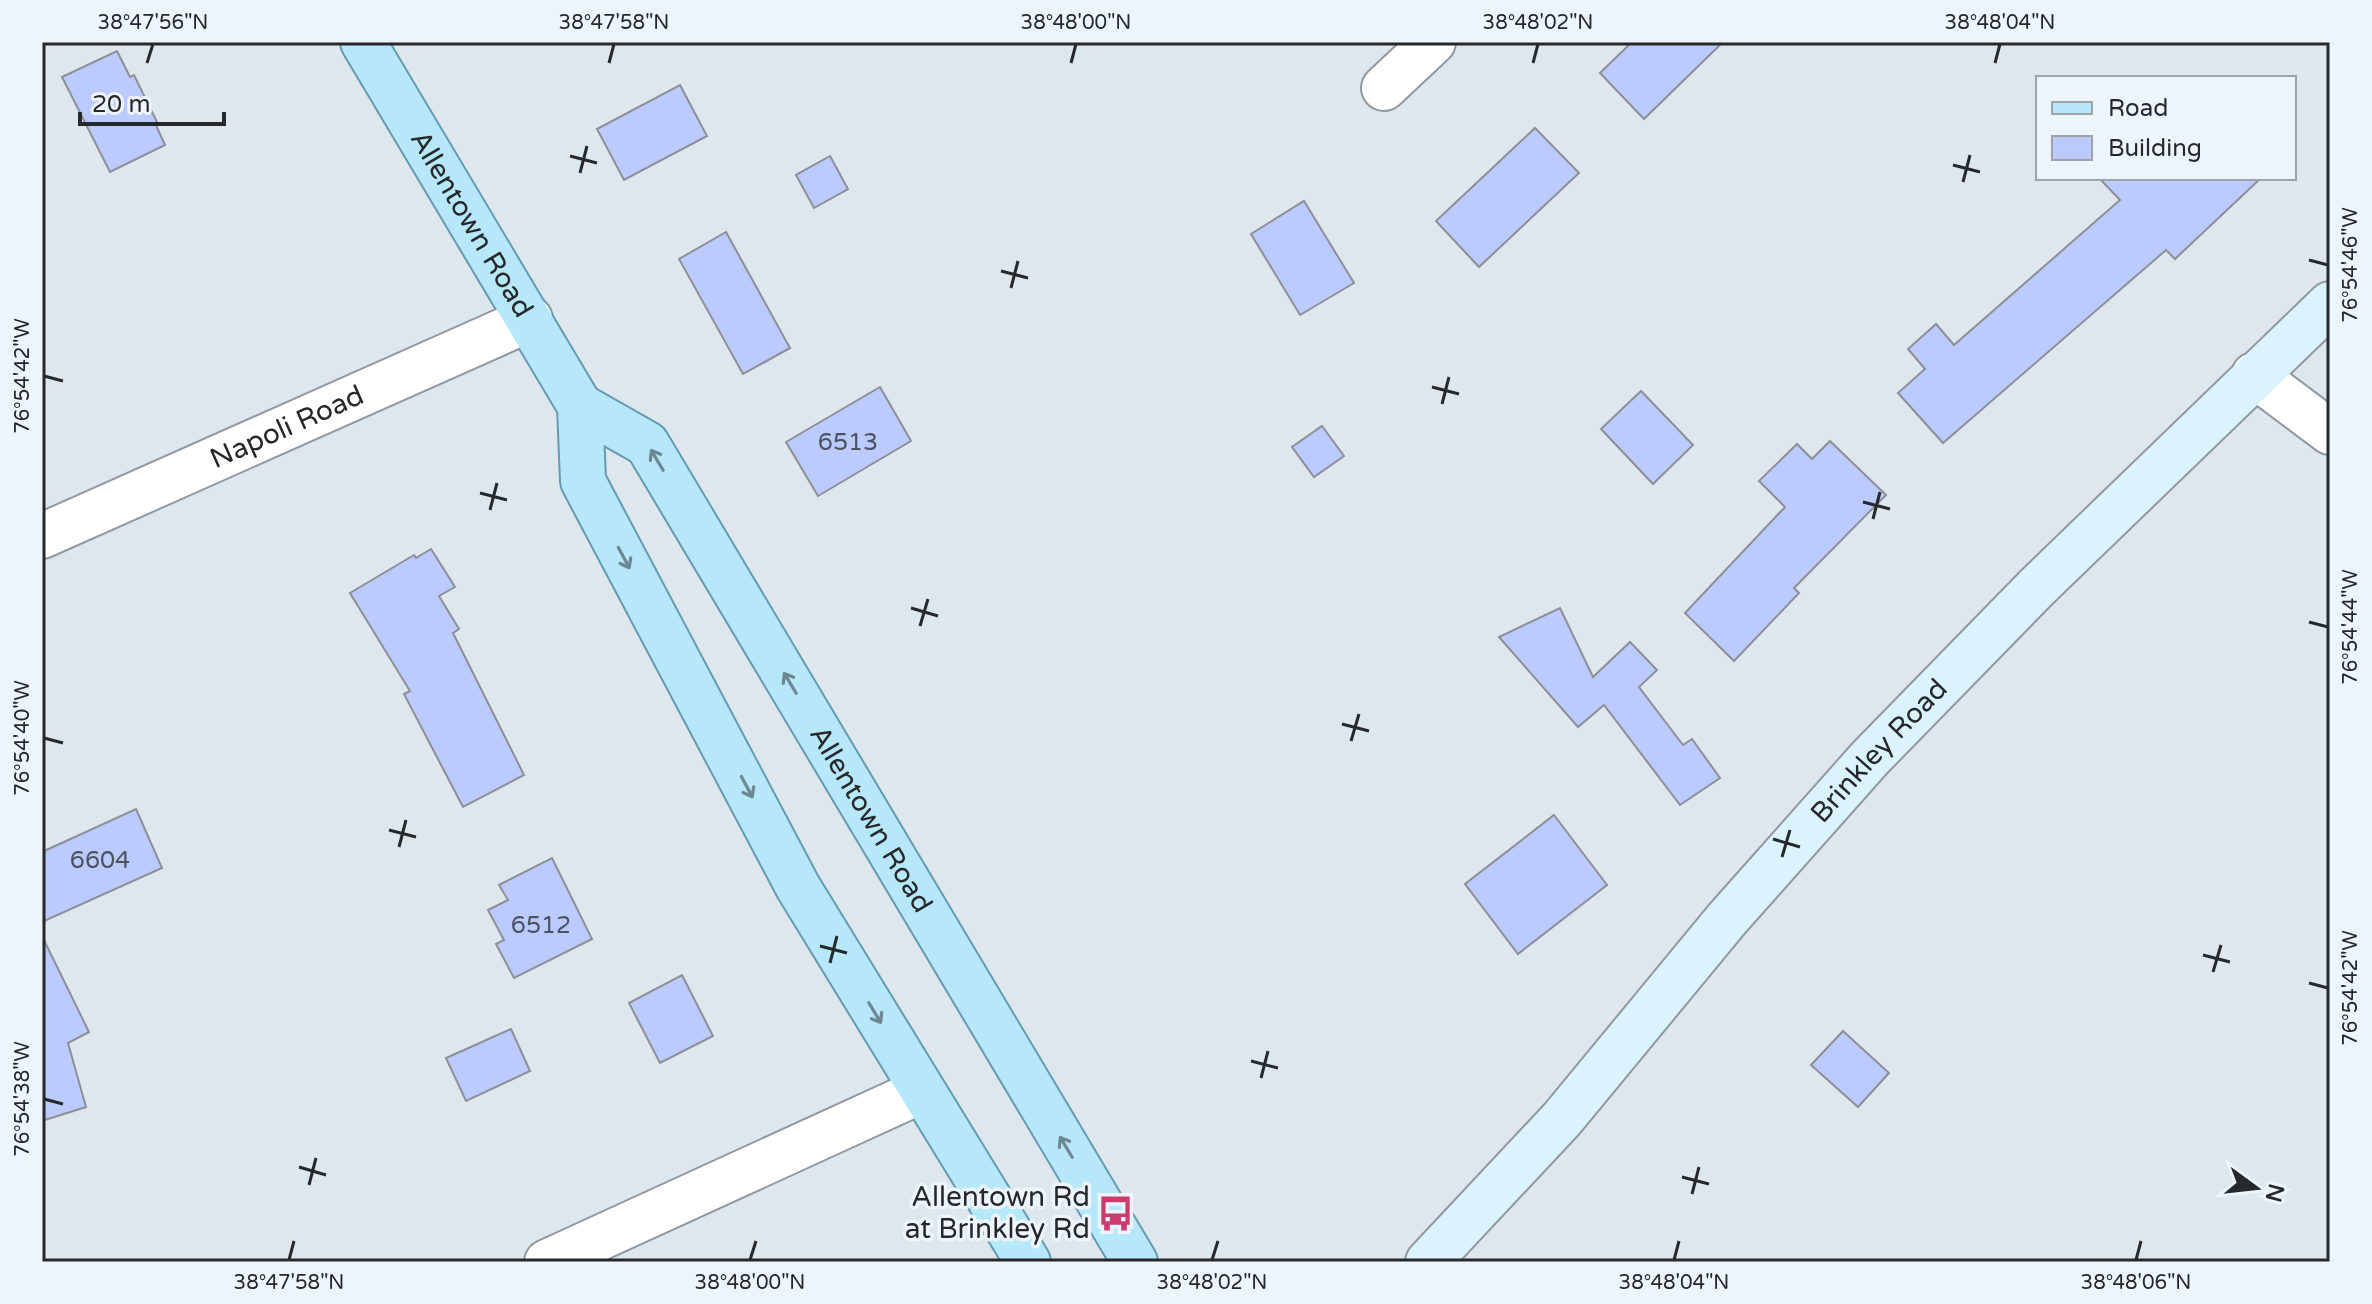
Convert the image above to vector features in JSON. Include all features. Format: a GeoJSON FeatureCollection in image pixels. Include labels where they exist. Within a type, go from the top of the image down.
{"type":"FeatureCollection","features":[{"type":"Feature","properties":{"kind":"main road","name":"Allentown Road"},"geometry":{"type":"LineString","coordinates":[[363,42],[580,406],[583,481],[798,887],[1028,1262]]}},
{"type":"Feature","properties":{"kind":"main road","name":"Brinkley Road"},"geometry":{"type":"LineString","coordinates":[[1428,1262],[1562,1119],[1727,919],[1870,758],[2036,588],[2330,304]]}},
{"type":"Feature","properties":{"kind":"main road","name":"Allentown Road"},"geometry":{"type":"LineString","coordinates":[[580,406],[647,444],[1135,1262]]}},
{"type":"Feature","properties":{"kind":"street"},"geometry":{"type":"LineString","coordinates":[[1384,88],[1433,42]]}},
{"type":"Feature","properties":{"kind":"street","name":"Napoli Road"},"geometry":{"type":"LineString","coordinates":[[42,536],[530,319]]}},
{"type":"Feature","properties":{"kind":"street"},"geometry":{"type":"LineString","coordinates":[[2254,375],[2330,432]]}},
{"type":"Feature","properties":{"kind":"street"},"geometry":{"type":"LineString","coordinates":[[547,1262],[921,1091]]}},
{"type":"Feature","properties":{"kind":"building"},"geometry":{"type":"Polygon","coordinates":[[[1632,42],[1723,42],[1644,119],[1600,73],[1632,42]]]}},
{"type":"Feature","properties":{"kind":"building"},"geometry":{"type":"Polygon","coordinates":[[[117,51],[130,77],[134,75],[165,145],[110,172],[62,77],[117,51]]]}},
{"type":"Feature","properties":{"kind":"building"},"geometry":{"type":"Polygon","coordinates":[[[680,85],[707,136],[624,180],[597,129],[680,85]]]}},
{"type":"Feature","properties":{"kind":"building"},"geometry":{"type":"Polygon","coordinates":[[[1535,128],[1579,173],[1479,267],[1436,221],[1535,128]]]}},
{"type":"Feature","properties":{"kind":"building"},"geometry":{"type":"Polygon","coordinates":[[[830,156],[848,189],[814,208],[796,175],[830,156]]]}},
{"type":"Feature","properties":{"kind":"building"},"geometry":{"type":"Polygon","coordinates":[[[2101,180],[2259,180],[2175,259],[2166,250],[1943,443],[1898,393],[1925,369],[1908,349],[1936,324],[1954,345],[2120,200],[2101,180]]]}},
{"type":"Feature","properties":{"kind":"building"},"geometry":{"type":"Polygon","coordinates":[[[1304,201],[1354,283],[1300,315],[1251,234],[1304,201]]]}},
{"type":"Feature","properties":{"kind":"building"},"geometry":{"type":"Polygon","coordinates":[[[726,232],[790,348],[743,374],[679,259],[726,232]]]}},
{"type":"Feature","properties":{"kind":"building"},"geometry":{"type":"Polygon","coordinates":[[[880,387],[911,441],[818,496],[786,442],[880,387]]]}},
{"type":"Feature","properties":{"kind":"building"},"geometry":{"type":"Polygon","coordinates":[[[1641,391],[1693,445],[1653,484],[1601,429],[1641,391]]]}},
{"type":"Feature","properties":{"kind":"building"},"geometry":{"type":"Polygon","coordinates":[[[1322,426],[1344,456],[1314,477],[1292,447],[1322,426]]]}},
{"type":"Feature","properties":{"kind":"building"},"geometry":{"type":"Polygon","coordinates":[[[1830,441],[1886,495],[1794,588],[1799,593],[1734,661],[1685,613],[1785,507],[1759,481],[1797,444],[1812,459],[1830,441]]]}},
{"type":"Feature","properties":{"kind":"building"},"geometry":{"type":"Polygon","coordinates":[[[431,549],[455,587],[439,596],[459,629],[453,633],[524,775],[463,807],[404,694],[410,691],[350,593],[414,555],[416,558],[431,549]]]}},
{"type":"Feature","properties":{"kind":"building"},"geometry":{"type":"Polygon","coordinates":[[[1560,608],[1593,677],[1630,642],[1657,670],[1639,687],[1683,745],[1692,739],[1720,778],[1680,805],[1604,705],[1578,727],[1499,637],[1560,608]]]}},
{"type":"Feature","properties":{"kind":"building"},"geometry":{"type":"Polygon","coordinates":[[[136,809],[162,868],[42,922],[42,852],[136,809]]]}},
{"type":"Feature","properties":{"kind":"building"},"geometry":{"type":"Polygon","coordinates":[[[1554,815],[1607,885],[1518,954],[1465,884],[1554,815]]]}},
{"type":"Feature","properties":{"kind":"building"},"geometry":{"type":"Polygon","coordinates":[[[552,858],[592,939],[514,978],[496,944],[504,940],[488,910],[508,900],[499,885],[552,858]]]}},
{"type":"Feature","properties":{"kind":"building"},"geometry":{"type":"Polygon","coordinates":[[[42,936],[89,1032],[68,1043],[86,1107],[42,1121],[42,936]]]}},
{"type":"Feature","properties":{"kind":"building"},"geometry":{"type":"Polygon","coordinates":[[[682,975],[713,1036],[660,1063],[629,1003],[682,975]]]}},
{"type":"Feature","properties":{"kind":"building"},"geometry":{"type":"Polygon","coordinates":[[[511,1029],[530,1071],[466,1101],[446,1058],[511,1029]]]}},
{"type":"Feature","properties":{"kind":"building"},"geometry":{"type":"Polygon","coordinates":[[[1843,1031],[1889,1073],[1858,1107],[1811,1065],[1843,1031]]]}},
{"type":"Feature","properties":{"kind":"place","name":"Allentown Rd at Brinkley Rd"},"geometry":{"type":"Point","coordinates":[1116,1213]}}]}
